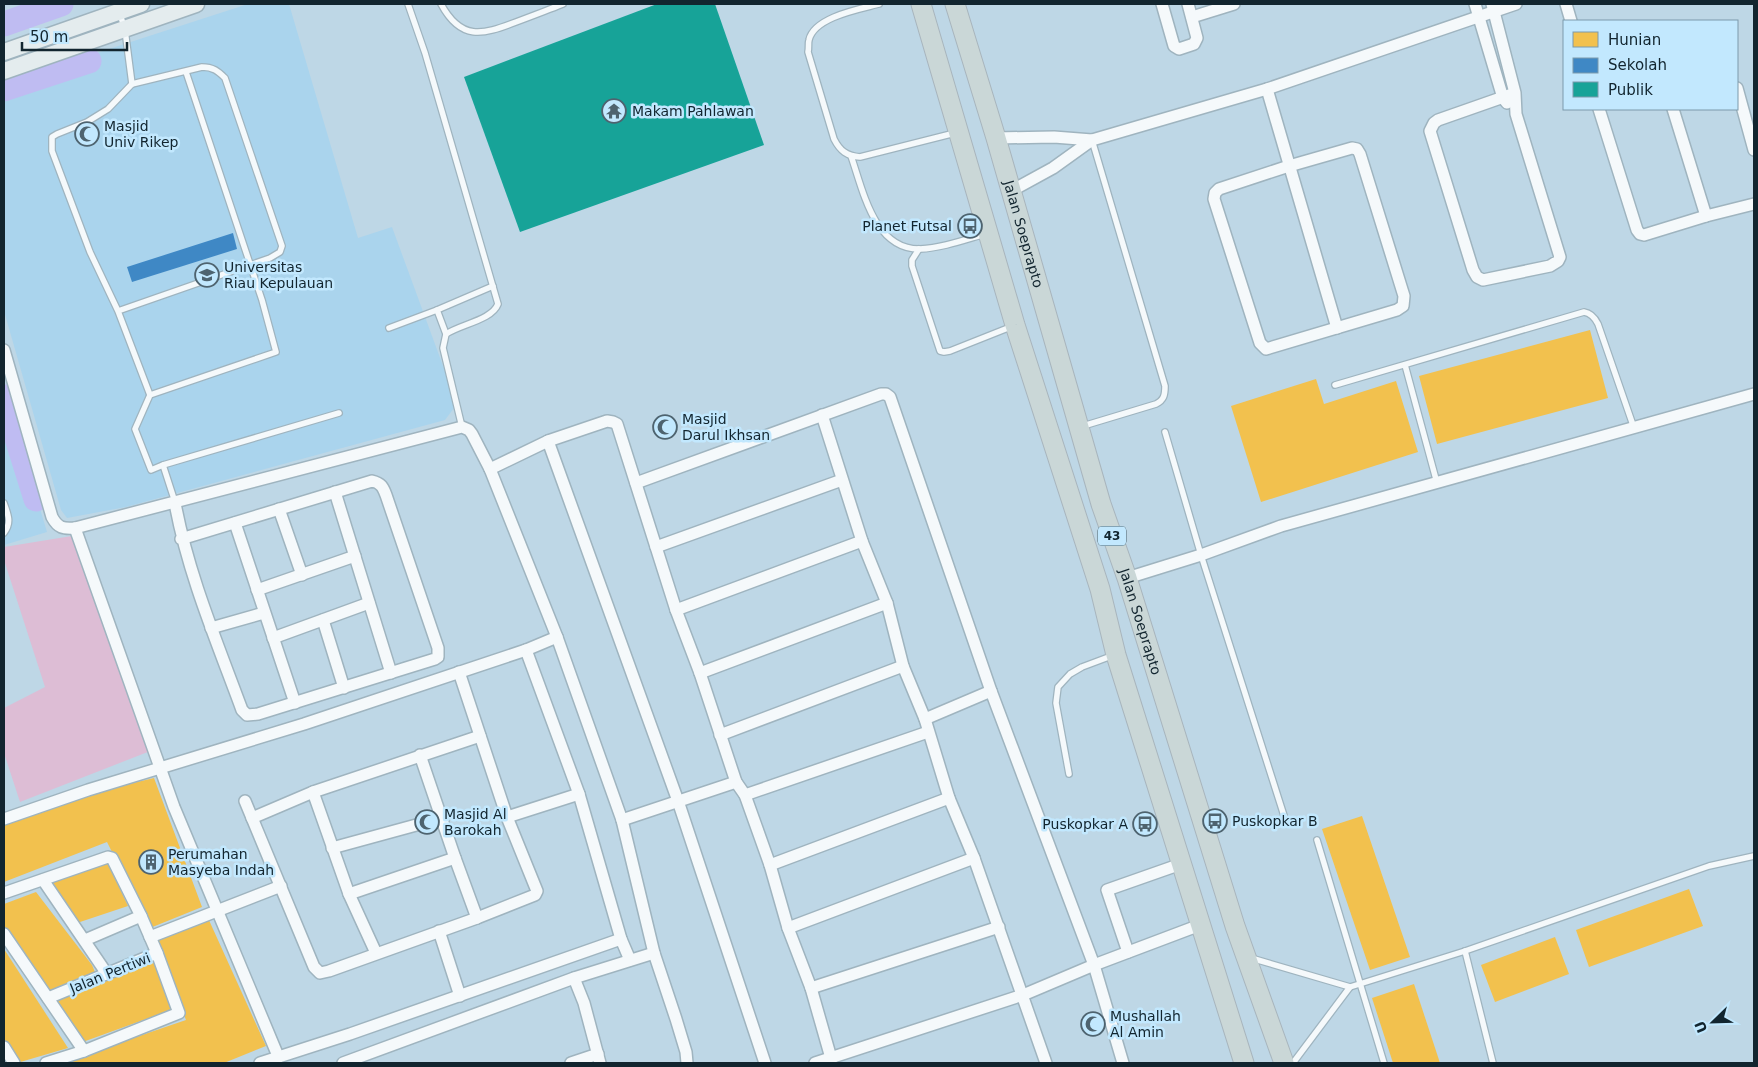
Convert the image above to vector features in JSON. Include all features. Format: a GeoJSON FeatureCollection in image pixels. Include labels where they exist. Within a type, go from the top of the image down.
{"type":"FeatureCollection","features":[{"type":"Feature","properties":{"kind":"highway","name":"Jalan Soeprapto"},"geometry":{"type":"LineString","coordinates":[[921,4],[1015,325],[1100,589],[1116,655],[1244,1063]]}},
{"type":"Feature","properties":{"kind":"highway","name":"Jalan Soeprapto"},"geometry":{"type":"LineString","coordinates":[[956,4],[1101,504],[1128,578],[1235,926],[1284,1063]]}},
{"type":"Feature","properties":{"kind":"highway"},"geometry":{"type":"LineString","coordinates":[[1076,513],[1101,504]]}},
{"type":"Feature","properties":{"kind":"main road"},"geometry":{"type":"LineString","coordinates":[[4,52],[141,4]]}},
{"type":"Feature","properties":{"kind":"main road"},"geometry":{"type":"LineString","coordinates":[[4,71],[196,4]]}},
{"type":"Feature","properties":{"kind":"street"},"geometry":{"type":"LineString","coordinates":[[1162,4],[1174,46],[1177,49],[1196,42],[1197,35],[1188,4]]}},
{"type":"Feature","properties":{"kind":"street"},"geometry":{"type":"LineString","coordinates":[[1192,17],[1234,4]]}},
{"type":"Feature","properties":{"kind":"street"},"geometry":{"type":"LineString","coordinates":[[1474,4],[1503,98],[1516,114]]}},
{"type":"Feature","properties":{"kind":"street"},"geometry":{"type":"LineString","coordinates":[[1011,192],[1053,168],[1092,140],[1267,89],[1478,17],[1493,8],[1516,4]]}},
{"type":"Feature","properties":{"kind":"street"},"geometry":{"type":"LineString","coordinates":[[1566,4],[1571,20]]}},
{"type":"Feature","properties":{"kind":"street"},"geometry":{"type":"LineString","coordinates":[[1493,8],[1515,93],[1516,114],[1560,257],[1558,261],[1550,266],[1483,280],[1477,277],[1473,270],[1430,131],[1438,120],[1515,93]]}},
{"type":"Feature","properties":{"kind":"street"},"geometry":{"type":"LineString","coordinates":[[1267,89],[1337,328]]}},
{"type":"Feature","properties":{"kind":"street"},"geometry":{"type":"LineString","coordinates":[[1738,92],[1754,150]]}},
{"type":"Feature","properties":{"kind":"street"},"geometry":{"type":"LineString","coordinates":[[1599,110],[1637,230],[1640,234],[1644,235],[1754,204]]}},
{"type":"Feature","properties":{"kind":"street"},"geometry":{"type":"LineString","coordinates":[[1673,110],[1706,216]]}},
{"type":"Feature","properties":{"kind":"street"},"geometry":{"type":"LineString","coordinates":[[996,138],[1054,137],[1092,140]]}},
{"type":"Feature","properties":{"kind":"street"},"geometry":{"type":"LineString","coordinates":[[1352,148],[1358,151],[1404,296],[1403,306],[1397,310],[1268,349],[1261,346],[1214,199],[1215,193],[1219,189],[1289,166],[1352,148]]}},
{"type":"Feature","properties":{"kind":"street"},"geometry":{"type":"LineString","coordinates":[[4,350],[52,516],[60,528],[75,528],[175,503],[462,427],[469,430],[490,469],[558,637],[622,820],[654,953],[686,1052],[687,1063]]}},
{"type":"Feature","properties":{"kind":"street"},"geometry":{"type":"LineString","coordinates":[[636,483],[881,394],[886,394],[890,397],[992,691],[1094,965],[1123,1063]]}},
{"type":"Feature","properties":{"kind":"street"},"geometry":{"type":"LineString","coordinates":[[1128,578],[1201,555],[1281,526],[1754,394]]}},
{"type":"Feature","properties":{"kind":"street"},"geometry":{"type":"LineString","coordinates":[[822,415],[862,541],[887,603],[903,666],[925,719],[949,798],[974,858],[1024,995],[1042,1062]]}},
{"type":"Feature","properties":{"kind":"street"},"geometry":{"type":"LineString","coordinates":[[490,469],[548,441],[607,421],[617,424],[676,610],[700,674],[736,782],[745,795],[770,865],[788,928],[811,988],[831,1060]]}},
{"type":"Feature","properties":{"kind":"street"},"geometry":{"type":"LineString","coordinates":[[548,441],[678,801],[765,1063]]}},
{"type":"Feature","properties":{"kind":"street"},"geometry":{"type":"LineString","coordinates":[[656,547],[842,480]]}},
{"type":"Feature","properties":{"kind":"street"},"geometry":{"type":"LineString","coordinates":[[175,503],[181,539],[211,628],[244,713],[251,716],[258,714],[438,657],[438,648],[382,486],[379,483],[372,481],[181,539]]}},
{"type":"Feature","properties":{"kind":"street"},"geometry":{"type":"LineString","coordinates":[[335,492],[391,673]]}},
{"type":"Feature","properties":{"kind":"street"},"geometry":{"type":"LineString","coordinates":[[279,509],[302,575]]}},
{"type":"Feature","properties":{"kind":"street"},"geometry":{"type":"LineString","coordinates":[[234,523],[295,703]]}},
{"type":"Feature","properties":{"kind":"street"},"geometry":{"type":"LineString","coordinates":[[75,528],[174,807],[276,1060]]}},
{"type":"Feature","properties":{"kind":"street"},"geometry":{"type":"LineString","coordinates":[[676,610],[862,541]]}},
{"type":"Feature","properties":{"kind":"street"},"geometry":{"type":"LineString","coordinates":[[257,590],[355,556]]}},
{"type":"Feature","properties":{"kind":"street"},"geometry":{"type":"LineString","coordinates":[[273,638],[369,603]]}},
{"type":"Feature","properties":{"kind":"street"},"geometry":{"type":"LineString","coordinates":[[700,674],[887,603]]}},
{"type":"Feature","properties":{"kind":"street"},"geometry":{"type":"LineString","coordinates":[[211,628],[264,613]]}},
{"type":"Feature","properties":{"kind":"street"},"geometry":{"type":"LineString","coordinates":[[322,620],[344,688]]}},
{"type":"Feature","properties":{"kind":"street"},"geometry":{"type":"LineString","coordinates":[[4,819],[88,790],[304,724],[526,650],[558,637]]}},
{"type":"Feature","properties":{"kind":"street"},"geometry":{"type":"LineString","coordinates":[[526,650],[579,794],[630,960]]}},
{"type":"Feature","properties":{"kind":"street"},"geometry":{"type":"LineString","coordinates":[[720,735],[903,666]]}},
{"type":"Feature","properties":{"kind":"street"},"geometry":{"type":"LineString","coordinates":[[246,802],[314,967],[320,973],[439,932],[535,895],[537,891],[507,817],[459,672]]}},
{"type":"Feature","properties":{"kind":"street"},"geometry":{"type":"LineString","coordinates":[[925,719],[992,691]]}},
{"type":"Feature","properties":{"kind":"street"},"geometry":{"type":"LineString","coordinates":[[745,795],[928,732]]}},
{"type":"Feature","properties":{"kind":"street"},"geometry":{"type":"LineString","coordinates":[[252,818],[313,792],[480,736]]}},
{"type":"Feature","properties":{"kind":"street"},"geometry":{"type":"LineString","coordinates":[[420,756],[454,858],[477,918]]}},
{"type":"Feature","properties":{"kind":"street"},"geometry":{"type":"LineString","coordinates":[[622,820],[736,782]]}},
{"type":"Feature","properties":{"kind":"street"},"geometry":{"type":"LineString","coordinates":[[313,792],[349,894],[376,954]]}},
{"type":"Feature","properties":{"kind":"street"},"geometry":{"type":"LineString","coordinates":[[507,817],[579,794]]}},
{"type":"Feature","properties":{"kind":"street"},"geometry":{"type":"LineString","coordinates":[[770,865],[949,798]]}},
{"type":"Feature","properties":{"kind":"street"},"geometry":{"type":"LineString","coordinates":[[332,848],[442,818]]}},
{"type":"Feature","properties":{"kind":"street"},"geometry":{"type":"LineString","coordinates":[[4,893],[110,857],[114,860],[157,954]]}},
{"type":"Feature","properties":{"kind":"street"},"geometry":{"type":"LineString","coordinates":[[349,894],[454,858]]}},
{"type":"Feature","properties":{"kind":"street"},"geometry":{"type":"LineString","coordinates":[[788,928],[974,858]]}},
{"type":"Feature","properties":{"kind":"street"},"geometry":{"type":"LineString","coordinates":[[1128,952],[1107,890],[1181,864]]}},
{"type":"Feature","properties":{"kind":"street"},"geometry":{"type":"LineString","coordinates":[[43,880],[107,974]]}},
{"type":"Feature","properties":{"kind":"street","name":"Jalan Pertiwi"},"geometry":{"type":"LineString","coordinates":[[150,936],[281,886]]}},
{"type":"Feature","properties":{"kind":"street"},"geometry":{"type":"LineString","coordinates":[[85,940],[141,916]]}},
{"type":"Feature","properties":{"kind":"street"},"geometry":{"type":"LineString","coordinates":[[815,1063],[831,1060],[1024,995],[1094,965],[1200,925]]}},
{"type":"Feature","properties":{"kind":"street"},"geometry":{"type":"LineString","coordinates":[[811,988],[999,927]]}},
{"type":"Feature","properties":{"kind":"street"},"geometry":{"type":"LineString","coordinates":[[439,932],[460,996]]}},
{"type":"Feature","properties":{"kind":"street"},"geometry":{"type":"LineString","coordinates":[[4,934],[84,1051]]}},
{"type":"Feature","properties":{"kind":"street"},"geometry":{"type":"LineString","coordinates":[[260,1063],[276,1060],[622,939]]}},
{"type":"Feature","properties":{"kind":"street"},"geometry":{"type":"LineString","coordinates":[[343,1063],[574,978],[654,953]]}},
{"type":"Feature","properties":{"kind":"street","name":"Jalan Pertiwi"},"geometry":{"type":"LineString","coordinates":[[46,1063],[84,1051],[179,1013],[157,954],[48,998]]}},
{"type":"Feature","properties":{"kind":"street"},"geometry":{"type":"LineString","coordinates":[[571,1063],[599,1058],[584,1003],[574,978]]}},
{"type":"Feature","properties":{"kind":"street"},"geometry":{"type":"LineString","coordinates":[[4,1047],[14,1063]]}},
{"type":"Feature","properties":{"kind":"lane"},"geometry":{"type":"LineString","coordinates":[[408,4],[425,54],[498,304],[496,310],[490,315],[455,328],[446,334]]}},
{"type":"Feature","properties":{"kind":"lane"},"geometry":{"type":"LineString","coordinates":[[441,4],[449,19],[456,25],[473,33],[493,31],[564,4]]}},
{"type":"Feature","properties":{"kind":"lane"},"geometry":{"type":"LineString","coordinates":[[879,4],[852,11],[823,22],[817,26],[809,40],[808,52],[837,146],[851,156],[860,157],[959,132]]}},
{"type":"Feature","properties":{"kind":"lane"},"geometry":{"type":"LineString","coordinates":[[119,12],[125,30],[132,84]]}},
{"type":"Feature","properties":{"kind":"lane"},"geometry":{"type":"LineString","coordinates":[[118,311],[250,265],[280,252],[282,246],[225,78],[218,70],[202,67],[132,84],[108,110],[87,122],[52,137],[51,143],[90,252],[118,311],[150,396],[135,429],[151,470],[339,413]]}},
{"type":"Feature","properties":{"kind":"lane"},"geometry":{"type":"LineString","coordinates":[[150,396],[276,352],[250,265],[186,72]]}},
{"type":"Feature","properties":{"kind":"lane"},"geometry":{"type":"LineString","coordinates":[[1078,428],[1156,404],[1164,397],[1165,391],[1092,140]]}},
{"type":"Feature","properties":{"kind":"lane"},"geometry":{"type":"LineString","coordinates":[[851,156],[877,224],[892,240],[904,246],[919,249],[989,233]]}},
{"type":"Feature","properties":{"kind":"lane"},"geometry":{"type":"LineString","coordinates":[[919,249],[912,260],[912,266],[940,351],[950,351],[1015,325]]}},
{"type":"Feature","properties":{"kind":"lane"},"geometry":{"type":"LineString","coordinates":[[389,328],[493,286]]}},
{"type":"Feature","properties":{"kind":"lane"},"geometry":{"type":"LineString","coordinates":[[436,310],[446,334],[443,348],[462,427]]}},
{"type":"Feature","properties":{"kind":"lane"},"geometry":{"type":"LineString","coordinates":[[1334,385],[1588,312],[1595,318],[1598,324],[1634,428]]}},
{"type":"Feature","properties":{"kind":"lane"},"geometry":{"type":"LineString","coordinates":[[1405,365],[1437,483]]}},
{"type":"Feature","properties":{"kind":"lane"},"geometry":{"type":"LineString","coordinates":[[1165,432],[1201,555],[1286,822]]}},
{"type":"Feature","properties":{"kind":"lane"},"geometry":{"type":"LineString","coordinates":[[163,465],[175,503]]}},
{"type":"Feature","properties":{"kind":"lane"},"geometry":{"type":"LineString","coordinates":[[4,503],[10,519],[9,526],[4,532]]}},
{"type":"Feature","properties":{"kind":"lane"},"geometry":{"type":"LineString","coordinates":[[1069,774],[1056,703],[1058,687],[1070,674],[1082,667],[1116,655]]}},
{"type":"Feature","properties":{"kind":"lane"},"geometry":{"type":"LineString","coordinates":[[1317,840],[1384,1063]]}},
{"type":"Feature","properties":{"kind":"lane"},"geometry":{"type":"LineString","coordinates":[[1247,957],[1350,987],[1465,951],[1709,866],[1754,856]]}},
{"type":"Feature","properties":{"kind":"lane"},"geometry":{"type":"LineString","coordinates":[[1465,951],[1493,1063]]}},
{"type":"Feature","properties":{"kind":"lane"},"geometry":{"type":"LineString","coordinates":[[1293,1063],[1350,987]]}},
{"type":"Feature","properties":{"kind":"shaded area","name":"Universitas Riau Kepulauan"},"geometry":{"type":"Polygon","coordinates":[[[248,4],[289,4],[358,238],[392,227],[457,404],[445,420],[126,507],[67,518],[61,510],[4,311],[4,83],[248,4]]]}},
{"type":"Feature","properties":{"kind":"shaded area"},"geometry":{"type":"Polygon","coordinates":[[[4,388],[47,532],[4,545],[4,388]]]}},
{"type":"Feature","properties":{"kind":"shaded area"},"geometry":{"type":"Polygon","coordinates":[[[78,535],[158,748],[20,802],[4,753],[4,708],[45,687],[4,560],[4,547],[78,535]]]}},
{"type":"Feature","properties":{"kind":"building: Hunian"},"geometry":{"type":"Polygon","coordinates":[[[1590,330],[1608,398],[1437,444],[1419,376],[1590,330]]]}},
{"type":"Feature","properties":{"kind":"building: Hunian"},"geometry":{"type":"Polygon","coordinates":[[[1316,379],[1324,404],[1396,381],[1418,452],[1261,502],[1231,406],[1316,379]]]}},
{"type":"Feature","properties":{"kind":"building: Hunian","name":"Perumahan Masyeba Indah"},"geometry":{"type":"Polygon","coordinates":[[[154,778],[202,907],[150,928],[107,842],[4,882],[4,824],[90,793],[154,778]]]}},
{"type":"Feature","properties":{"kind":"building: Hunian"},"geometry":{"type":"Polygon","coordinates":[[[1362,816],[1410,957],[1370,970],[1322,829],[1362,816]]]}},
{"type":"Feature","properties":{"kind":"building: Hunian"},"geometry":{"type":"Polygon","coordinates":[[[107,860],[128,906],[74,924],[52,882],[107,860]]]}},
{"type":"Feature","properties":{"kind":"building: Hunian"},"geometry":{"type":"Polygon","coordinates":[[[1689,889],[1703,926],[1589,967],[1576,930],[1689,889]]]}},
{"type":"Feature","properties":{"kind":"building: Hunian"},"geometry":{"type":"Polygon","coordinates":[[[36,892],[92,965],[95,972],[49,991],[4,929],[4,904],[36,892]]]}},
{"type":"Feature","properties":{"kind":"building: Hunian","name":"Perumahan Masyeba Indah"},"geometry":{"type":"Polygon","coordinates":[[[208,918],[266,1046],[224,1063],[60,1063],[186,1020],[155,941],[208,918]]]}},
{"type":"Feature","properties":{"kind":"building: Hunian"},"geometry":{"type":"Polygon","coordinates":[[[1555,937],[1569,974],[1495,1002],[1481,965],[1555,937]]]}},
{"type":"Feature","properties":{"kind":"building: Hunian"},"geometry":{"type":"Polygon","coordinates":[[[4,949],[68,1048],[17,1063],[4,1043],[4,949]]]}},
{"type":"Feature","properties":{"kind":"building: Hunian"},"geometry":{"type":"Polygon","coordinates":[[[153,958],[171,1010],[80,1043],[51,999],[153,958]]]}},
{"type":"Feature","properties":{"kind":"building: Hunian"},"geometry":{"type":"Polygon","coordinates":[[[1414,984],[1440,1063],[1393,1063],[1372,998],[1414,984]]]}},
{"type":"Feature","properties":{"kind":"building: Sekolah"},"geometry":{"type":"Polygon","coordinates":[[[233,233],[237,249],[132,282],[127,267],[233,233]]]}},
{"type":"Feature","properties":{"kind":"building: Publik","name":"Makam Pahlawan"},"geometry":{"type":"Polygon","coordinates":[[[657,4],[715,4],[764,145],[520,232],[464,77],[657,4]]]}},
{"type":"Feature","properties":{"kind":"waterway"},"geometry":{"type":"LineString","coordinates":[[4,24],[61,4]]}},
{"type":"Feature","properties":{"kind":"waterway"},"geometry":{"type":"LineString","coordinates":[[4,89],[89,61]]}},
{"type":"Feature","properties":{"kind":"waterway"},"geometry":{"type":"LineString","coordinates":[[4,397],[36,499]]}},
{"type":"Feature","properties":{"kind":"place","name":"Makam Pahlawan"},"geometry":{"type":"Point","coordinates":[614,111]}},
{"type":"Feature","properties":{"kind":"place","name":"Masjid Univ Rikep"},"geometry":{"type":"Point","coordinates":[87,134]}},
{"type":"Feature","properties":{"kind":"place","name":"Planet Futsal"},"geometry":{"type":"Point","coordinates":[970,226]}},
{"type":"Feature","properties":{"kind":"place","name":"Universitas Riau Kepulauan"},"geometry":{"type":"Point","coordinates":[207,275]}},
{"type":"Feature","properties":{"kind":"place","name":"Masjid Darul Ikhsan"},"geometry":{"type":"Point","coordinates":[665,427]}},
{"type":"Feature","properties":{"kind":"place","name":"Puskopkar B"},"geometry":{"type":"Point","coordinates":[1215,821]}},
{"type":"Feature","properties":{"kind":"place","name":"Masjid Al Barokah"},"geometry":{"type":"Point","coordinates":[427,822]}},
{"type":"Feature","properties":{"kind":"place","name":"Puskopkar A"},"geometry":{"type":"Point","coordinates":[1145,824]}},
{"type":"Feature","properties":{"kind":"place","name":"Perumahan Masyeba Indah"},"geometry":{"type":"Point","coordinates":[151,862]}},
{"type":"Feature","properties":{"kind":"place","name":"Mushallah Al Amin"},"geometry":{"type":"Point","coordinates":[1093,1024]}}]}
